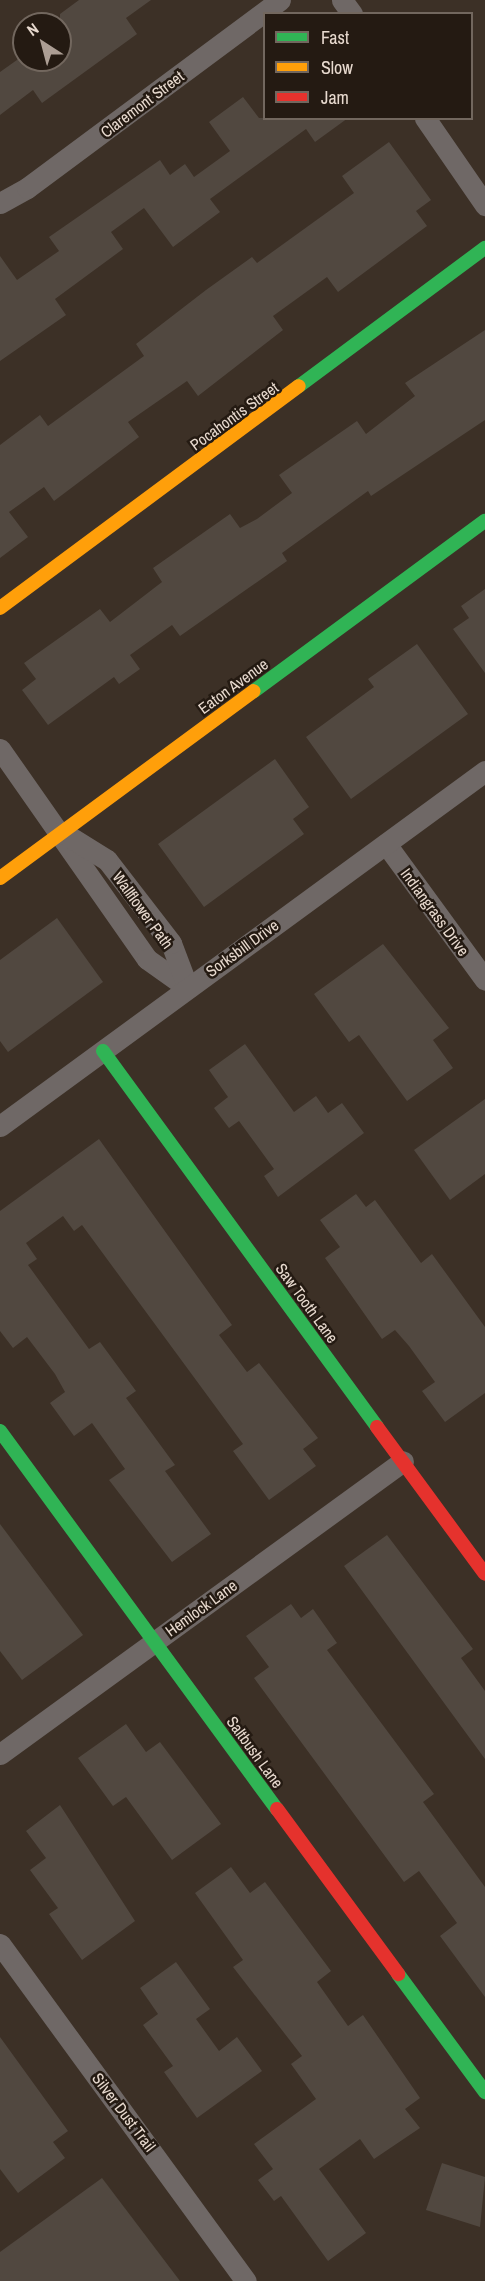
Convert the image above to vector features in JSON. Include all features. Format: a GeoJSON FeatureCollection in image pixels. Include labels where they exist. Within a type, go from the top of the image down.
{"type":"FeatureCollection","features":[{"type":"Feature","properties":{"kind":"street","name":"Claremont Street"},"geometry":{"type":"LineString","coordinates":[[263,12],[280,0]]}},
{"type":"Feature","properties":{"kind":"street","name":"Claremont Street"},"geometry":{"type":"LineString","coordinates":[[0,203],[263,12]]}},
{"type":"Feature","properties":{"kind":"street"},"geometry":{"type":"LineString","coordinates":[[426,120],[485,205]]}},
{"type":"Feature","properties":{"kind":"street","name":"Pocahontis Street"},"geometry":{"type":"LineString","coordinates":[[0,608],[485,248]]}},
{"type":"Feature","properties":{"kind":"street","name":"Eaton Avenue"},"geometry":{"type":"LineString","coordinates":[[0,878],[485,521]]}},
{"type":"Feature","properties":{"kind":"street"},"geometry":{"type":"LineString","coordinates":[[0,749],[62,832]]}},
{"type":"Feature","properties":{"kind":"street","name":"Sorksbill Drive"},"geometry":{"type":"LineString","coordinates":[[0,1126],[485,771]]}},
{"type":"Feature","properties":{"kind":"street","name":"Wallflower Path"},"geometry":{"type":"LineString","coordinates":[[62,832],[147,959],[188,988]]}},
{"type":"Feature","properties":{"kind":"street","name":"Wallflower Path"},"geometry":{"type":"LineString","coordinates":[[62,832],[107,860],[171,943],[188,988]]}},
{"type":"Feature","properties":{"kind":"street","name":"Indiangrass Drive"},"geometry":{"type":"LineString","coordinates":[[386,843],[485,980]]}},
{"type":"Feature","properties":{"kind":"street","name":"Saw Tooth Lane"},"geometry":{"type":"LineString","coordinates":[[103,1051],[485,1574]]}},
{"type":"Feature","properties":{"kind":"street","name":"Saltbush Lane"},"geometry":{"type":"LineString","coordinates":[[0,1431],[485,2091]]}},
{"type":"Feature","properties":{"kind":"street","name":"Hemlock Lane"},"geometry":{"type":"LineString","coordinates":[[0,1754],[403,1461]]}},
{"type":"Feature","properties":{"kind":"street","name":"Silver Dust Trail"},"geometry":{"type":"LineString","coordinates":[[0,1944],[246,2281]]}},
{"type":"Feature","properties":{"kind":"building"},"geometry":{"type":"Polygon","coordinates":[[[79,0],[151,0],[126,18],[137,34],[42,103],[33,90],[0,115],[0,72],[12,64],[12,72],[72,72],[72,12],[63,12],[79,0]]]}},
{"type":"Feature","properties":{"kind":"building"},"geometry":{"type":"Polygon","coordinates":[[[243,97],[263,120],[345,120],[315,142],[306,129],[210,199],[220,212],[173,247],[144,208],[111,232],[123,249],[55,299],[66,315],[0,361],[0,256],[17,280],[59,251],[49,237],[160,160],[170,175],[185,164],[194,177],[230,151],[209,122],[243,97]]]}},
{"type":"Feature","properties":{"kind":"building"},"geometry":{"type":"Polygon","coordinates":[[[389,142],[431,200],[416,211],[427,226],[338,292],[327,277],[273,316],[283,330],[198,396],[187,381],[128,422],[139,437],[54,501],[44,487],[9,512],[28,537],[0,558],[0,445],[40,415],[48,426],[144,356],[136,344],[206,290],[252,257],[257,263],[354,193],[342,176],[389,142]]]}},
{"type":"Feature","properties":{"kind":"building"},"geometry":{"type":"Polygon","coordinates":[[[485,330],[485,420],[371,496],[368,491],[282,553],[287,561],[180,636],[172,625],[130,655],[140,669],[119,684],[114,677],[48,725],[22,690],[36,679],[24,663],[100,609],[110,622],[162,582],[153,568],[230,514],[240,528],[257,519],[292,493],[279,475],[357,421],[366,434],[415,396],[405,383],[485,330]]]}},
{"type":"Feature","properties":{"kind":"building"},"geometry":{"type":"Polygon","coordinates":[[[485,589],[485,673],[453,629],[469,618],[461,606],[485,589]]]}},
{"type":"Feature","properties":{"kind":"building"},"geometry":{"type":"Polygon","coordinates":[[[417,644],[468,714],[351,799],[306,737],[374,687],[368,679],[417,644]]]}},
{"type":"Feature","properties":{"kind":"building"},"geometry":{"type":"Polygon","coordinates":[[[275,759],[309,807],[293,819],[304,834],[204,907],[158,844],[275,759]]]}},
{"type":"Feature","properties":{"kind":"building"},"geometry":{"type":"Polygon","coordinates":[[[57,918],[103,982],[8,1052],[0,1041],[0,960],[57,918]]]}},
{"type":"Feature","properties":{"kind":"building"},"geometry":{"type":"Polygon","coordinates":[[[383,944],[449,1028],[433,1040],[453,1068],[407,1101],[359,1035],[349,1042],[314,994],[383,944]]]}},
{"type":"Feature","properties":{"kind":"building"},"geometry":{"type":"Polygon","coordinates":[[[245,1044],[294,1112],[316,1096],[328,1113],[342,1103],[364,1133],[278,1197],[264,1176],[274,1169],[239,1121],[229,1128],[214,1108],[228,1097],[209,1070],[245,1044]]]}},
{"type":"Feature","properties":{"kind":"building"},"geometry":{"type":"Polygon","coordinates":[[[485,1099],[485,1174],[450,1200],[414,1150],[485,1099]]]}},
{"type":"Feature","properties":{"kind":"building"},"geometry":{"type":"Polygon","coordinates":[[[99,1139],[232,1325],[219,1335],[247,1372],[259,1363],[318,1438],[303,1449],[316,1466],[269,1500],[233,1451],[243,1444],[82,1225],[74,1231],[63,1216],[26,1243],[37,1259],[28,1265],[89,1349],[100,1342],[136,1391],[126,1398],[175,1465],[165,1471],[211,1534],[172,1562],[109,1480],[125,1469],[92,1423],[74,1436],[50,1403],[65,1392],[55,1374],[27,1337],[13,1348],[0,1331],[0,1211],[99,1139]]]}},
{"type":"Feature","properties":{"kind":"building"},"geometry":{"type":"Polygon","coordinates":[[[356,1194],[366,1207],[375,1200],[421,1263],[432,1254],[485,1327],[485,1393],[445,1422],[422,1391],[435,1382],[409,1346],[395,1330],[382,1339],[325,1258],[340,1247],[320,1220],[356,1194]]]}},
{"type":"Feature","properties":{"kind":"building"},"geometry":{"type":"Polygon","coordinates":[[[0,1524],[83,1635],[22,1680],[0,1651],[0,1524]]]}},
{"type":"Feature","properties":{"kind":"building"},"geometry":{"type":"Polygon","coordinates":[[[387,1535],[473,1649],[461,1658],[485,1691],[485,1759],[344,1566],[387,1535]]]}},
{"type":"Feature","properties":{"kind":"building"},"geometry":{"type":"Polygon","coordinates":[[[291,1604],[301,1618],[313,1609],[337,1643],[327,1650],[434,1794],[423,1802],[485,1887],[485,1997],[440,1936],[457,1923],[419,1871],[404,1882],[254,1678],[269,1667],[246,1636],[291,1604]]]}},
{"type":"Feature","properties":{"kind":"building"},"geometry":{"type":"Polygon","coordinates":[[[126,1724],[146,1752],[160,1742],[221,1824],[172,1860],[126,1797],[113,1806],[78,1758],[126,1724]]]}},
{"type":"Feature","properties":{"kind":"building"},"geometry":{"type":"Polygon","coordinates":[[[60,1805],[135,1921],[82,1960],[49,1914],[58,1908],[30,1870],[46,1858],[26,1831],[60,1805]]]}},
{"type":"Feature","properties":{"kind":"building"},"geometry":{"type":"Polygon","coordinates":[[[231,1867],[250,1893],[265,1882],[331,1971],[317,1982],[348,2026],[363,2015],[420,2098],[405,2109],[420,2128],[374,2159],[360,2139],[319,2169],[366,2233],[328,2261],[281,2196],[274,2201],[258,2180],[273,2169],[254,2144],[316,2099],[291,2064],[302,2056],[233,1967],[243,1960],[195,1893],[231,1867]]]}},
{"type":"Feature","properties":{"kind":"building"},"geometry":{"type":"Polygon","coordinates":[[[176,1962],[210,2009],[196,2019],[219,2051],[237,2037],[262,2071],[197,2118],[164,2072],[173,2066],[143,2025],[158,2014],[140,1988],[176,1962]]]}},
{"type":"Feature","properties":{"kind":"building"},"geometry":{"type":"Polygon","coordinates":[[[0,2037],[68,2131],[53,2142],[65,2158],[18,2193],[0,2169],[0,2037]]]}},
{"type":"Feature","properties":{"kind":"building"},"geometry":{"type":"Polygon","coordinates":[[[442,2163],[485,2177],[480,2227],[426,2210],[442,2163]]]}},
{"type":"Feature","properties":{"kind":"building"},"geometry":{"type":"Polygon","coordinates":[[[102,2178],[180,2281],[0,2281],[0,2252],[102,2178]]]}},
{"type":"Feature","properties":{"kind":"traffic: fast"},"geometry":{"type":"LineString","coordinates":[[299,386],[485,248]]}},
{"type":"Feature","properties":{"kind":"traffic: fast"},"geometry":{"type":"LineString","coordinates":[[254,691],[485,521]]}},
{"type":"Feature","properties":{"kind":"traffic: fast"},"geometry":{"type":"LineString","coordinates":[[103,1051],[377,1427]]}},
{"type":"Feature","properties":{"kind":"traffic: fast"},"geometry":{"type":"LineString","coordinates":[[0,1431],[277,1809]]}},
{"type":"Feature","properties":{"kind":"traffic: fast"},"geometry":{"type":"LineString","coordinates":[[398,1974],[485,2092]]}},
{"type":"Feature","properties":{"kind":"traffic: slow"},"geometry":{"type":"LineString","coordinates":[[0,608],[299,386]]}},
{"type":"Feature","properties":{"kind":"traffic: slow"},"geometry":{"type":"LineString","coordinates":[[0,878],[254,691]]}},
{"type":"Feature","properties":{"kind":"traffic: jam"},"geometry":{"type":"LineString","coordinates":[[377,1427],[485,1574]]}},
{"type":"Feature","properties":{"kind":"traffic: jam"},"geometry":{"type":"LineString","coordinates":[[277,1809],[398,1974]]}}]}
